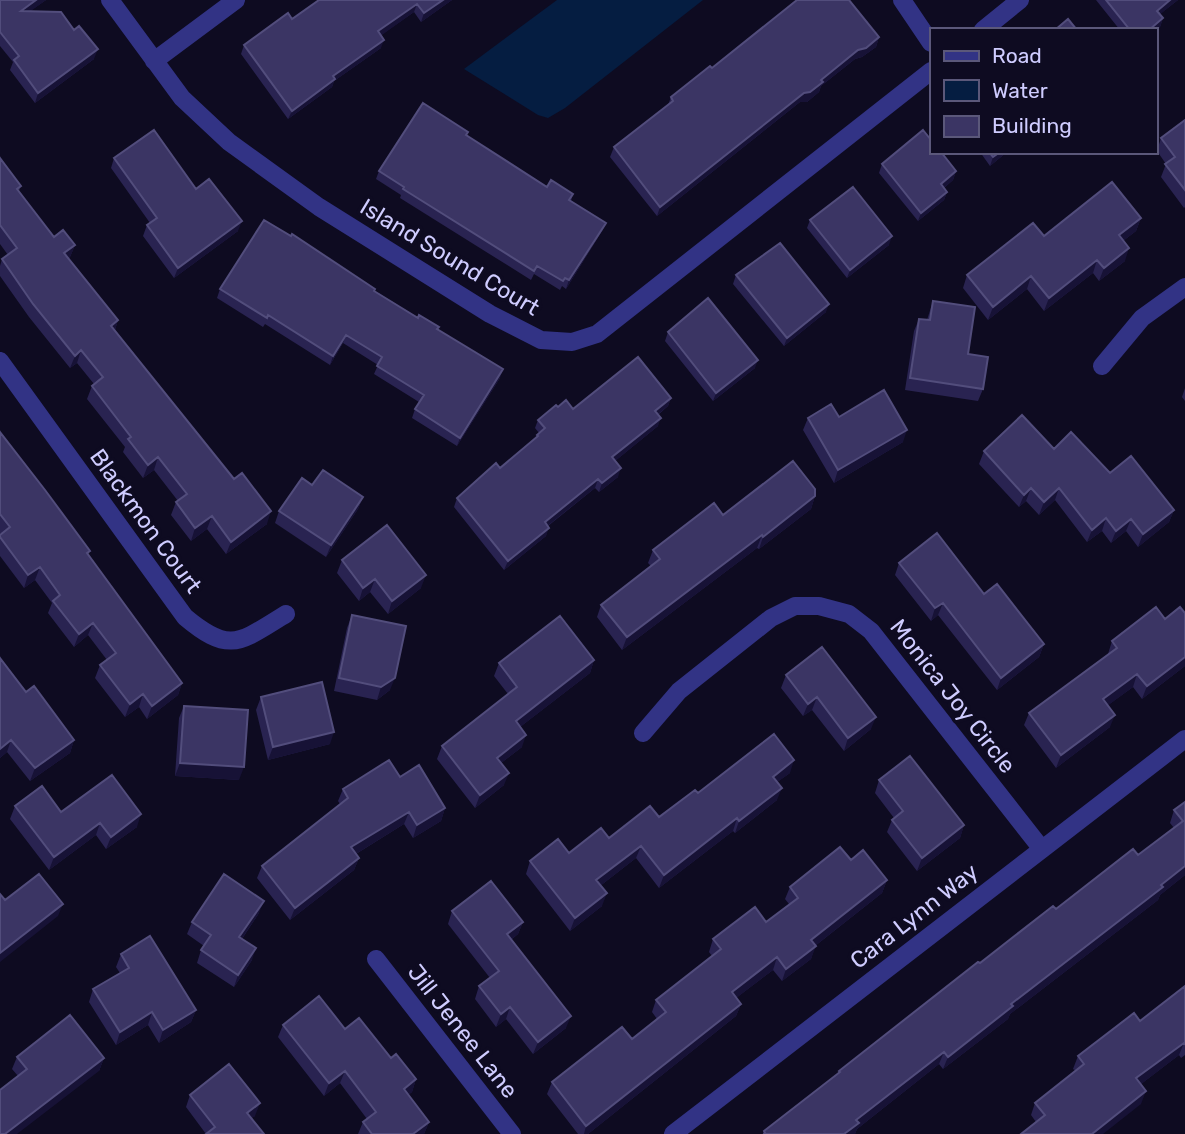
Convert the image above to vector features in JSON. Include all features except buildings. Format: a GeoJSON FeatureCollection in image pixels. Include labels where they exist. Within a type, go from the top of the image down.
{"type":"FeatureCollection","features":[{"type":"Feature","properties":{"kind":"street","name":"Island Sound Court"},"geometry":{"type":"LineString","coordinates":[[110,0],[182,98],[229,142],[319,207],[490,314],[541,340],[572,342],[597,334],[930,72]]}},
{"type":"Feature","properties":{"kind":"street"},"geometry":{"type":"LineString","coordinates":[[154,61],[236,0]]}},
{"type":"Feature","properties":{"kind":"street"},"geometry":{"type":"LineString","coordinates":[[902,0],[930,42]]}},
{"type":"Feature","properties":{"kind":"street"},"geometry":{"type":"LineString","coordinates":[[985,28],[1020,0]]}},
{"type":"Feature","properties":{"kind":"street"},"geometry":{"type":"LineString","coordinates":[[1102,366],[1142,318],[1185,287]]}},
{"type":"Feature","properties":{"kind":"street","name":"Blackmon Court"},"geometry":{"type":"LineString","coordinates":[[0,361],[185,617],[203,632],[223,641],[242,641],[286,614]]}},
{"type":"Feature","properties":{"kind":"street","name":"Monica Joy Circle"},"geometry":{"type":"LineString","coordinates":[[643,733],[678,691],[771,618],[795,606],[819,606],[849,614],[871,631],[1041,848]]}},
{"type":"Feature","properties":{"kind":"street","name":"Cara Lynn Way"},"geometry":{"type":"LineString","coordinates":[[673,1134],[1185,739]]}},
{"type":"Feature","properties":{"kind":"street","name":"Jill Jenee Lane"},"geometry":{"type":"LineString","coordinates":[[376,958],[512,1134]]}},
{"type":"Feature","properties":{"kind":"water"},"geometry":{"type":"Polygon","coordinates":[[[557,0],[703,0],[565,108],[548,118],[538,115],[464,69],[557,0]]]}}]}
